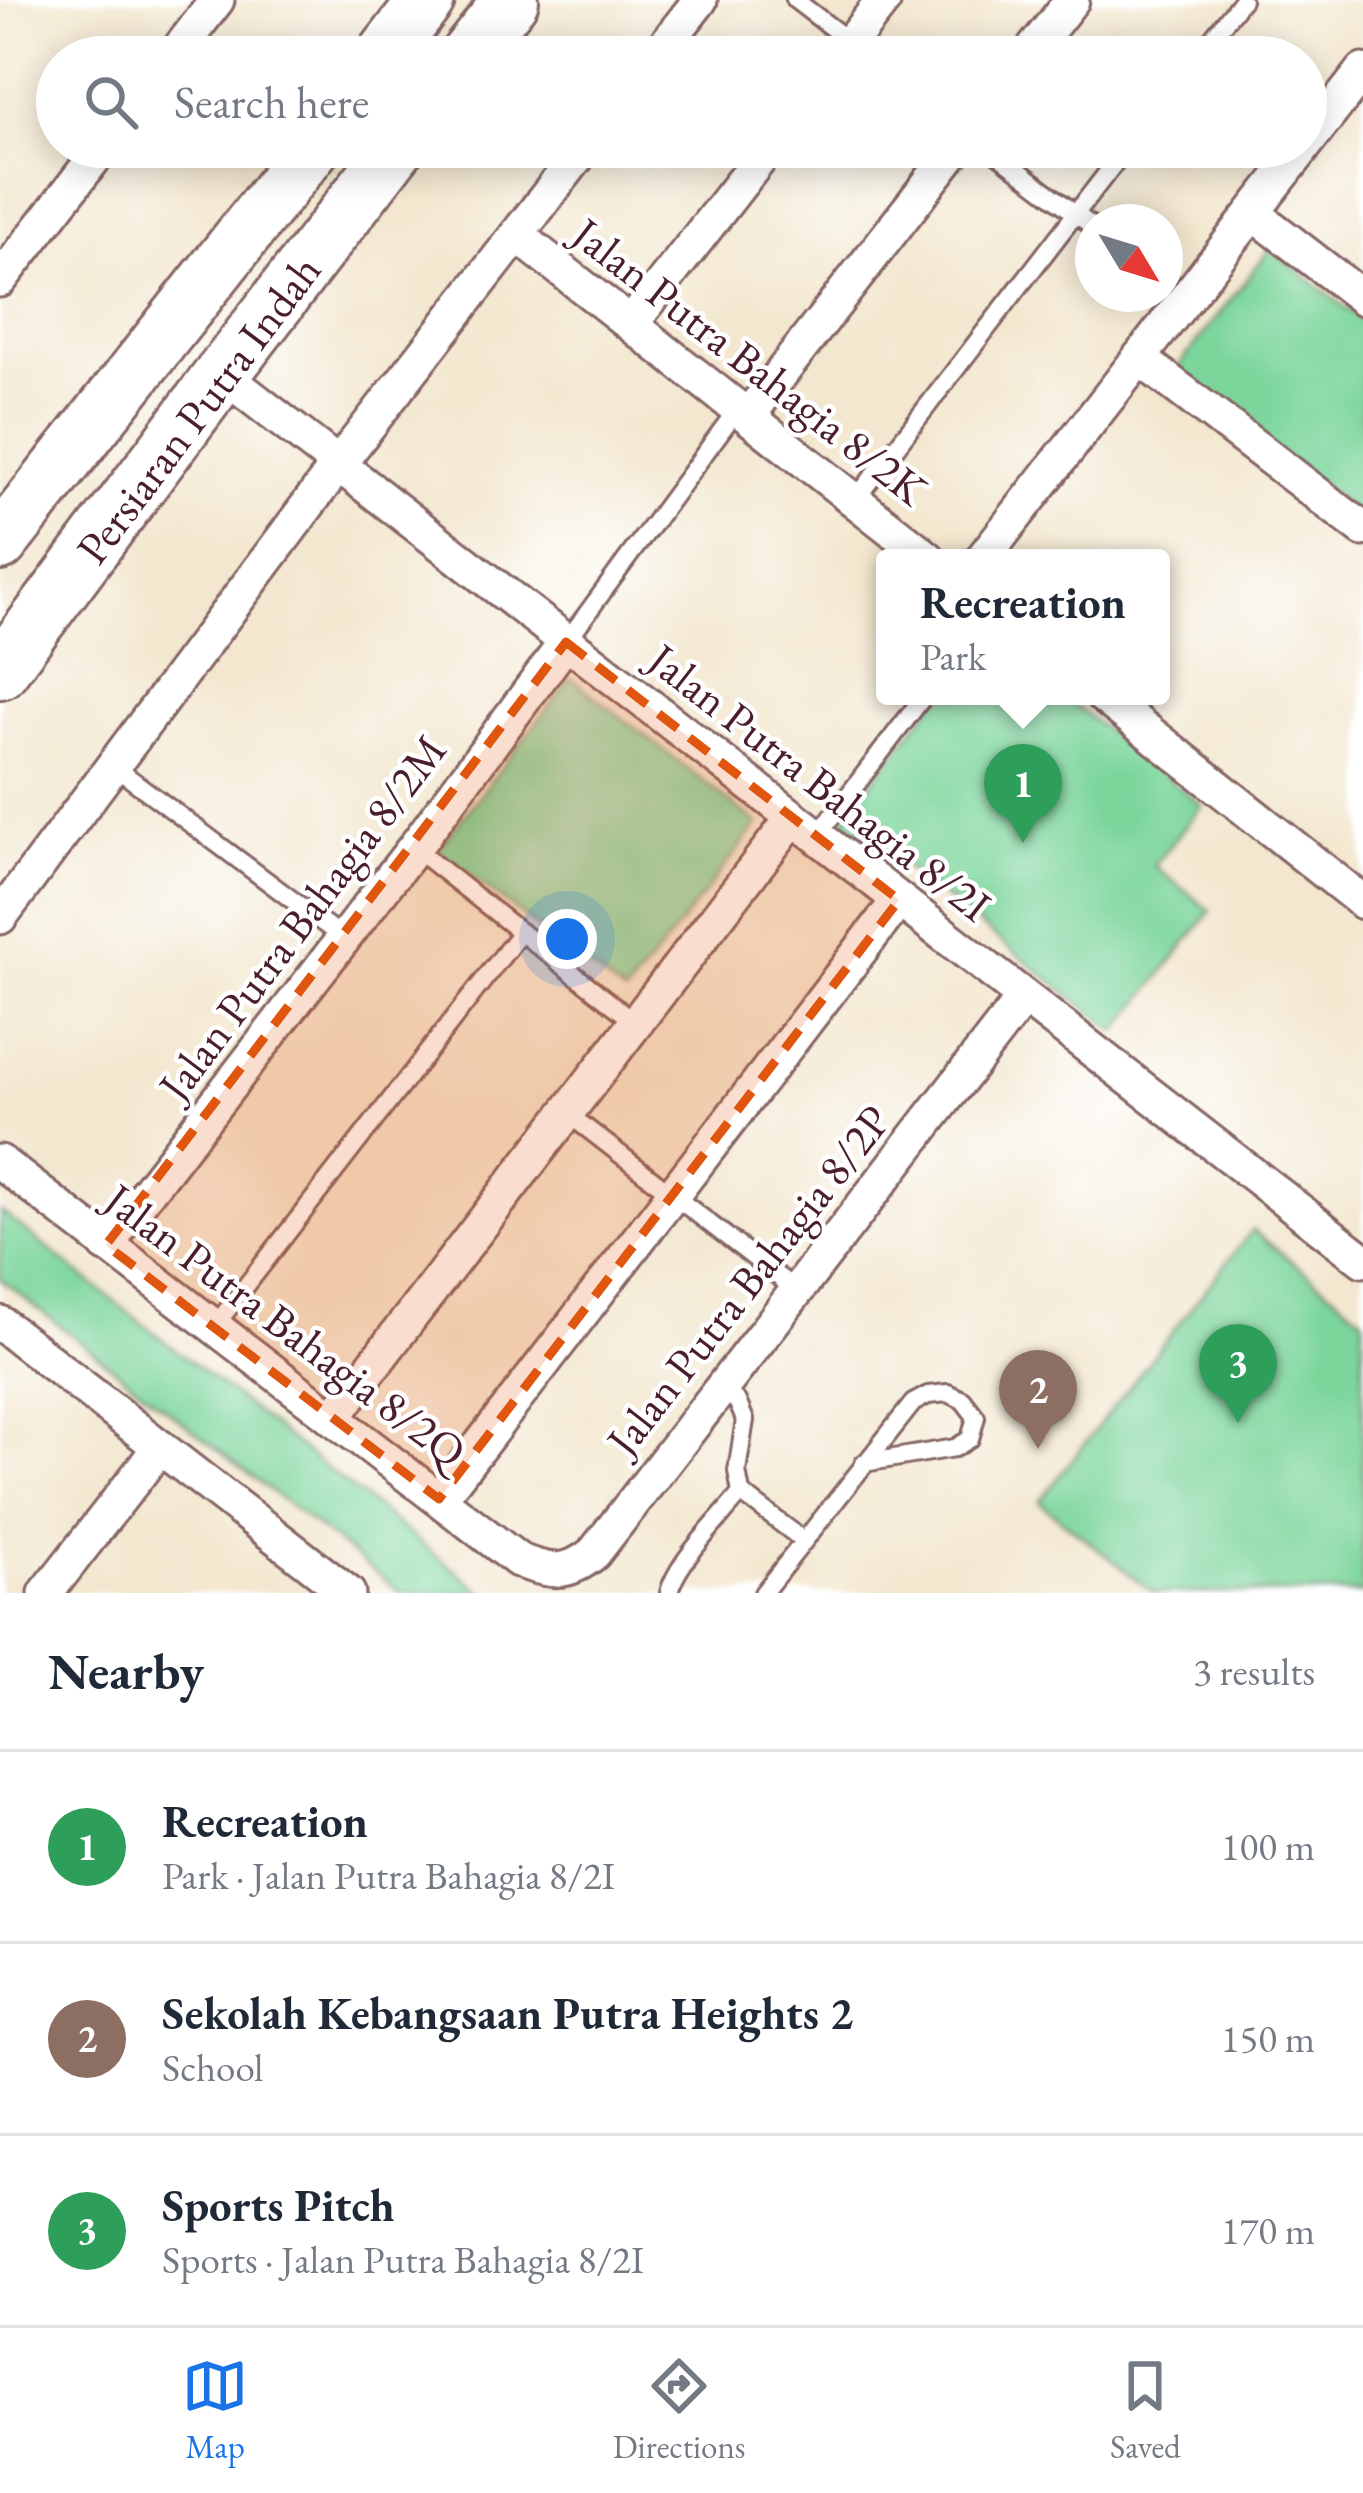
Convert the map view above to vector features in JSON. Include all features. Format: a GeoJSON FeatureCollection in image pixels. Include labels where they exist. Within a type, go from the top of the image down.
{"type":"FeatureCollection","features":[{"type":"Feature","properties":{"kind":"main road"},"geometry":{"type":"LineString","coordinates":[[399,36],[427,0]]}},
{"type":"Feature","properties":{"kind":"main road"},"geometry":{"type":"LineString","coordinates":[[483,36],[511,0]]}},
{"type":"Feature","properties":{"kind":"main road","name":"Persiaran Putra Indah"},"geometry":{"type":"LineString","coordinates":[[0,543],[296,168]]}},
{"type":"Feature","properties":{"kind":"main road","name":"Persiaran Putra Indah"},"geometry":{"type":"LineString","coordinates":[[10,652],[381,168]]}},
{"type":"Feature","properties":{"kind":"street"},"geometry":{"type":"LineString","coordinates":[[189,36],[217,0]]}},
{"type":"Feature","properties":{"kind":"street"},"geometry":{"type":"LineString","coordinates":[[672,36],[700,0]]}},
{"type":"Feature","properties":{"kind":"street"},"geometry":{"type":"LineString","coordinates":[[863,36],[884,0]]}},
{"type":"Feature","properties":{"kind":"street"},"geometry":{"type":"LineString","coordinates":[[1044,36],[1072,0]]}},
{"type":"Feature","properties":{"kind":"street"},"geometry":{"type":"LineString","coordinates":[[1327,118],[1363,71]]}},
{"type":"Feature","properties":{"kind":"street"},"geometry":{"type":"LineString","coordinates":[[0,280],[87,168]]}},
{"type":"Feature","properties":{"kind":"street"},"geometry":{"type":"LineString","coordinates":[[0,916],[337,466],[569,168]]}},
{"type":"Feature","properties":{"kind":"street"},"geometry":{"type":"LineString","coordinates":[[631,324],[753,168]]}},
{"type":"Feature","properties":{"kind":"street"},"geometry":{"type":"LineString","coordinates":[[743,412],[941,168]]}},
{"type":"Feature","properties":{"kind":"street"},"geometry":{"type":"LineString","coordinates":[[990,549],[1139,358],[1182,295],[1288,168]]}},
{"type":"Feature","properties":{"kind":"street"},"geometry":{"type":"LineString","coordinates":[[1252,213],[1363,298]]}},
{"type":"Feature","properties":{"kind":"street","name":"Jalan Putra Bahagia 8/2K"},"geometry":{"type":"LineString","coordinates":[[517,235],[917,549]]}},
{"type":"Feature","properties":{"kind":"street"},"geometry":{"type":"LineString","coordinates":[[1139,358],[1363,530]]}},
{"type":"Feature","properties":{"kind":"street","name":"Jalan Putra Bahagia 8/2I"},"geometry":{"type":"LineString","coordinates":[[222,374],[1363,1260]]}},
{"type":"Feature","properties":{"kind":"street","name":"Jalan Putra Bahagia 8/2M"},"geometry":{"type":"LineString","coordinates":[[106,1245],[414,848],[566,642]]}},
{"type":"Feature","properties":{"kind":"street"},"geometry":{"type":"LineString","coordinates":[[1114,705],[1363,902]]}},
{"type":"Feature","properties":{"kind":"street"},"geometry":{"type":"LineString","coordinates":[[333,1418],[635,1022],[805,827]]}},
{"type":"Feature","properties":{"kind":"street"},"geometry":{"type":"LineString","coordinates":[[439,1499],[899,900]]}},
{"type":"Feature","properties":{"kind":"street","name":"Jalan Putra Bahagia 8/2P"},"geometry":{"type":"LineString","coordinates":[[518,1560],[540,1569],[558,1569],[578,1567],[594,1553],[1024,997]]}},
{"type":"Feature","properties":{"kind":"street","name":"Jalan Putra Bahagia 8/2Q"},"geometry":{"type":"LineString","coordinates":[[0,1162],[518,1560]]}},
{"type":"Feature","properties":{"kind":"street"},"geometry":{"type":"LineString","coordinates":[[0,1323],[348,1593]]}},
{"type":"Feature","properties":{"kind":"street"},"geometry":{"type":"LineString","coordinates":[[46,1593],[160,1447]]}},
{"type":"Feature","properties":{"kind":"lane"},"geometry":{"type":"LineString","coordinates":[[795,0],[835,36]]}},
{"type":"Feature","properties":{"kind":"lane"},"geometry":{"type":"LineString","coordinates":[[1214,36],[1242,0]]}},
{"type":"Feature","properties":{"kind":"lane"},"geometry":{"type":"LineString","coordinates":[[855,500],[1075,213],[1016,168]]}},
{"type":"Feature","properties":{"kind":"lane"},"geometry":{"type":"LineString","coordinates":[[1082,204],[1110,168]]}},
{"type":"Feature","properties":{"kind":"lane"},"geometry":{"type":"LineString","coordinates":[[566,642],[743,412]]}},
{"type":"Feature","properties":{"kind":"lane"},"geometry":{"type":"LineString","coordinates":[[805,827],[916,705]]}},
{"type":"Feature","properties":{"kind":"lane"},"geometry":{"type":"LineString","coordinates":[[112,764],[344,938]]}},
{"type":"Feature","properties":{"kind":"lane"},"geometry":{"type":"LineString","coordinates":[[414,848],[635,1022]]}},
{"type":"Feature","properties":{"kind":"lane"},"geometry":{"type":"LineString","coordinates":[[214,1327],[521,932]]}},
{"type":"Feature","properties":{"kind":"lane"},"geometry":{"type":"LineString","coordinates":[[567,1113],[797,1291]]}},
{"type":"Feature","properties":{"kind":"lane"},"geometry":{"type":"LineString","coordinates":[[720,1390],[737,1401],[745,1420],[737,1471],[741,1493],[803,1540]]}},
{"type":"Feature","properties":{"kind":"lane"},"geometry":{"type":"LineString","coordinates":[[764,1593],[863,1462],[913,1402],[948,1393],[964,1400],[976,1417],[970,1439],[955,1448],[863,1462]]}},
{"type":"Feature","properties":{"kind":"lane"},"geometry":{"type":"LineString","coordinates":[[669,1593],[682,1565],[741,1493]]}},
{"type":"Feature","properties":{"kind":"highlighted area"},"geometry":{"type":"Polygon","coordinates":[[[566,642],[899,900],[439,1499],[106,1245],[566,642]]]}},
{"type":"Feature","properties":{"kind":"green space"},"geometry":{"type":"Polygon","coordinates":[[[1270,249],[1363,321],[1363,518],[1175,371],[1270,249]]]}},
{"type":"Feature","properties":{"kind":"green space"},"geometry":{"type":"Polygon","coordinates":[[[571,678],[758,824],[625,995],[437,850],[571,678]]]}},
{"type":"Feature","properties":{"kind":"green space"},"geometry":{"type":"Polygon","coordinates":[[[932,705],[1074,705],[1202,805],[1154,866],[1211,911],[1117,1032],[843,819],[932,705]]]}},
{"type":"Feature","properties":{"kind":"green space"},"geometry":{"type":"Polygon","coordinates":[[[0,1211],[484,1593],[401,1593],[0,1279],[0,1211]]]}},
{"type":"Feature","properties":{"kind":"green space"},"geometry":{"type":"Polygon","coordinates":[[[1252,1230],[1363,1317],[1363,1593],[1154,1593],[1039,1502],[1252,1230]]]}},
{"type":"Feature","properties":{"kind":"place","name":"Recreation"},"geometry":{"type":"Point","coordinates":[1023,843]}},
{"type":"Feature","properties":{"kind":"place","name":"Sports Pitch"},"geometry":{"type":"Point","coordinates":[1238,1423]}},
{"type":"Feature","properties":{"kind":"place","name":"Sekolah Kebangsaan Putra Heights 2"},"geometry":{"type":"Point","coordinates":[1038,1449]}}]}
